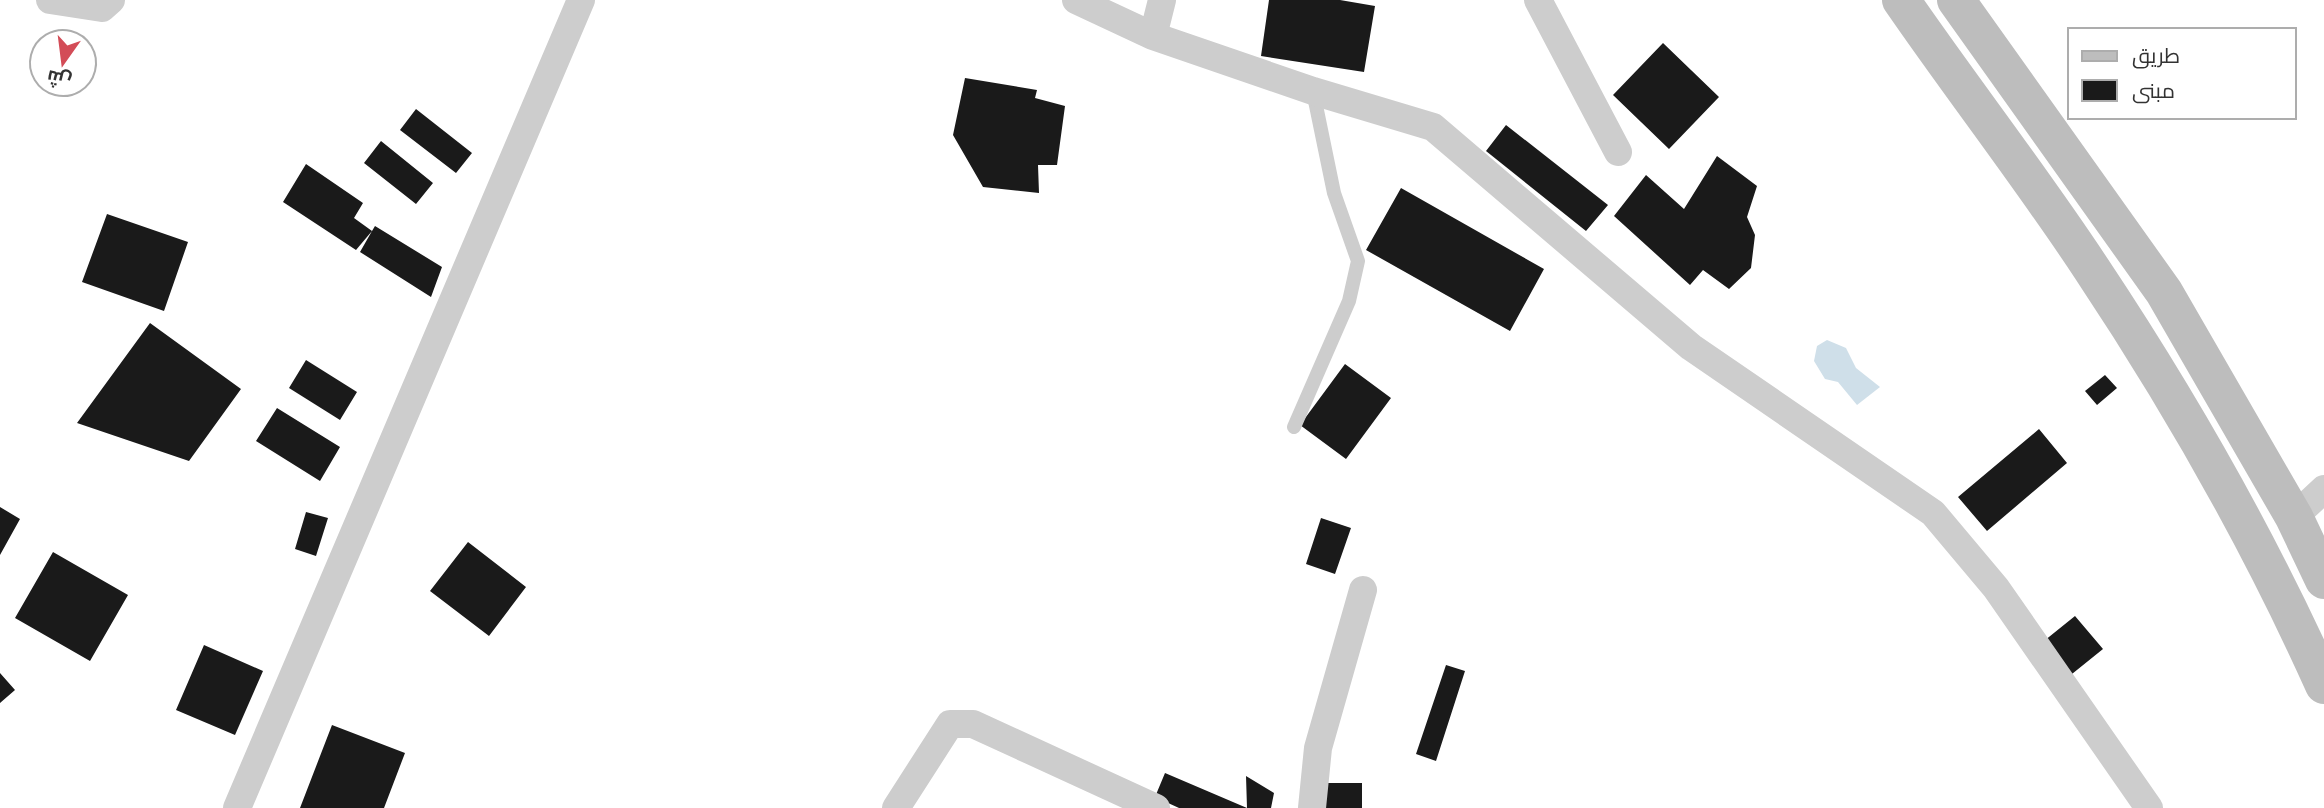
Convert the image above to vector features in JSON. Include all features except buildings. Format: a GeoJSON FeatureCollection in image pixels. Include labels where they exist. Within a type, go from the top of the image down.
{"type":"FeatureCollection","features":[{"type":"Feature","properties":{"kind":"main road"},"geometry":{"type":"LineString","coordinates":[[1901,0],[2091,268],[2210,462],[2294,618],[2324,685]]}},
{"type":"Feature","properties":{"kind":"main road"},"geometry":{"type":"LineString","coordinates":[[1956,0],[2164,292],[2294,517],[2324,580]]}},
{"type":"Feature","properties":{"kind":"street"},"geometry":{"type":"LineString","coordinates":[[50,0],[102,8],[111,0]]}},
{"type":"Feature","properties":{"kind":"street"},"geometry":{"type":"LineString","coordinates":[[237,808],[581,0]]}},
{"type":"Feature","properties":{"kind":"street"},"geometry":{"type":"LineString","coordinates":[[1076,0],[1153,36],[1313,91],[1433,127],[1691,347],[1933,513],[1996,588],[2150,808]]}},
{"type":"Feature","properties":{"kind":"street"},"geometry":{"type":"LineString","coordinates":[[1153,36],[1162,0]]}},
{"type":"Feature","properties":{"kind":"street"},"geometry":{"type":"LineString","coordinates":[[1538,0],[1618,152]]}},
{"type":"Feature","properties":{"kind":"street"},"geometry":{"type":"LineString","coordinates":[[2294,517],[2324,489]]}},
{"type":"Feature","properties":{"kind":"street"},"geometry":{"type":"LineString","coordinates":[[1312,808],[1318,748],[1363,590]]}},
{"type":"Feature","properties":{"kind":"street"},"geometry":{"type":"LineString","coordinates":[[896,808],[900,806],[950,724],[973,724],[1156,808]]}},
{"type":"Feature","properties":{"kind":"lane"},"geometry":{"type":"LineString","coordinates":[[1294,428],[1349,301],[1358,261],[1334,193],[1313,91]]}},
{"type":"Feature","properties":{"kind":"shaded area"},"geometry":{"type":"Polygon","coordinates":[[[1827,340],[1846,348],[1856,368],[1880,387],[1857,405],[1838,382],[1825,379],[1814,361],[1817,346],[1827,340]]]}}]}
